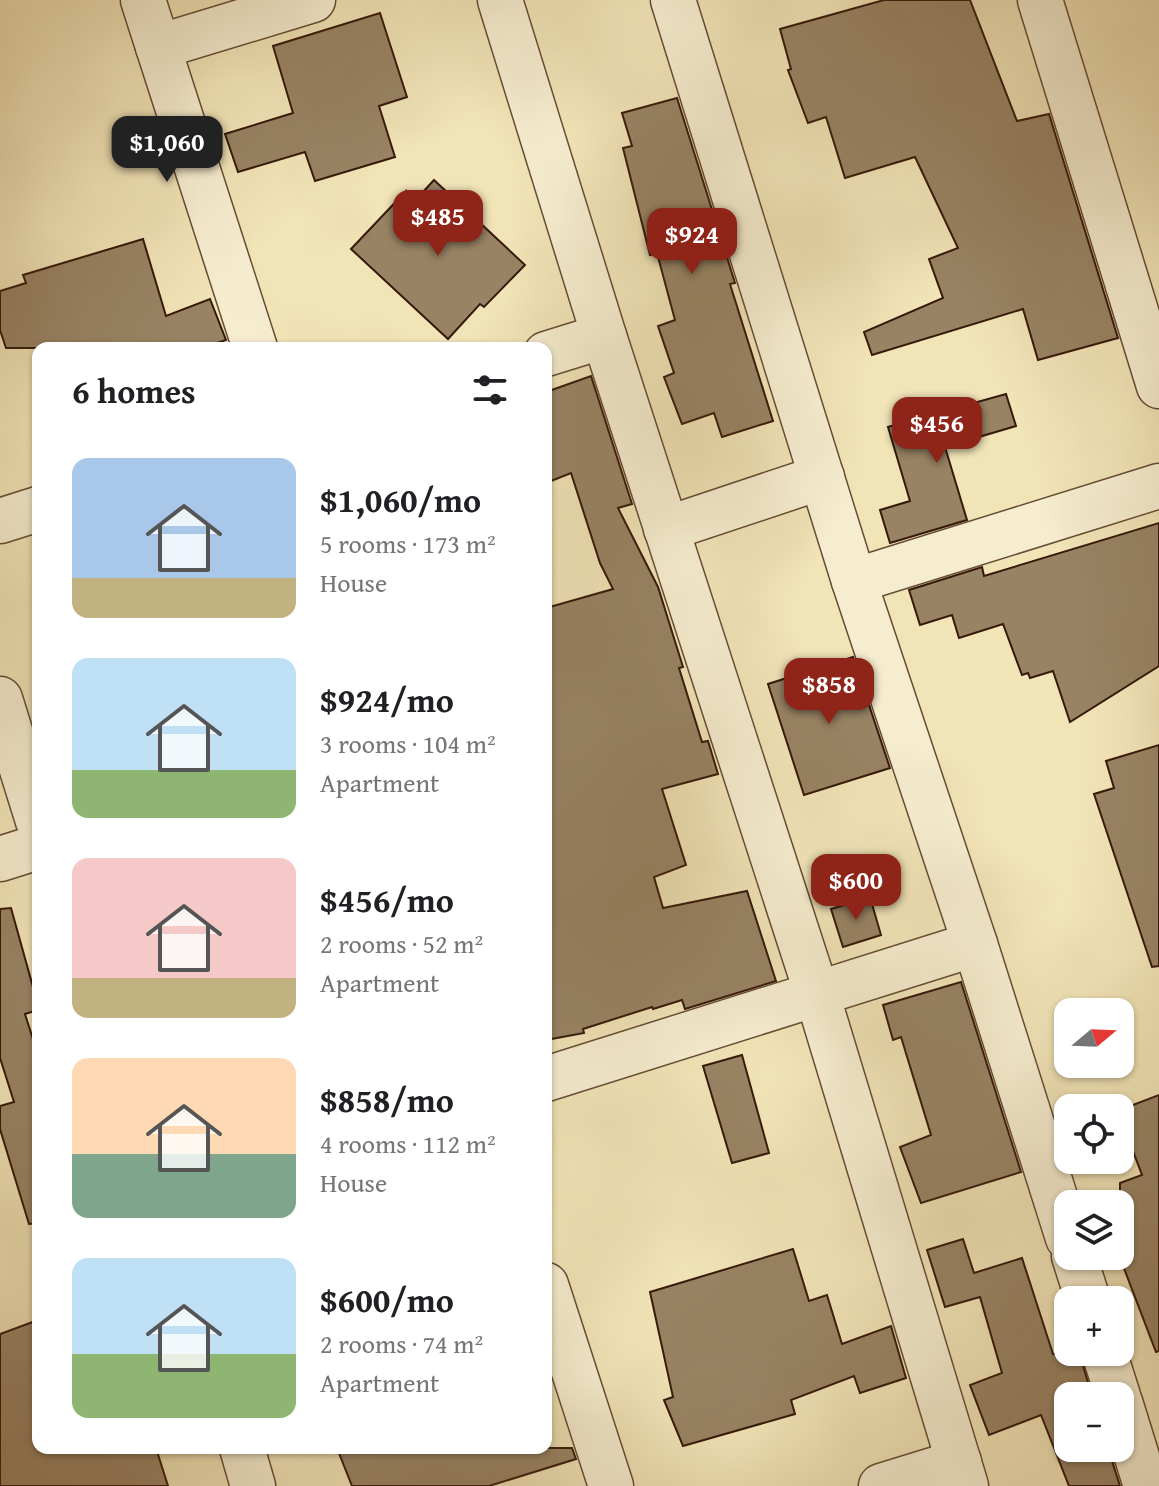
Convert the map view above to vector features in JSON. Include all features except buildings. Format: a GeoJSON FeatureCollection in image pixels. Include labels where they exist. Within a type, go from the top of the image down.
{"type":"FeatureCollection","features":[{"type":"Feature","properties":{"kind":"street"},"geometry":{"type":"LineString","coordinates":[[143,0],[253,342]]}},
{"type":"Feature","properties":{"kind":"street"},"geometry":{"type":"LineString","coordinates":[[158,47],[313,0]]}},
{"type":"Feature","properties":{"kind":"street"},"geometry":{"type":"LineString","coordinates":[[500,0],[604,336],[817,994],[962,1474],[881,1486]]}},
{"type":"Feature","properties":{"kind":"street"},"geometry":{"type":"LineString","coordinates":[[673,0],[854,581],[1054,1194]]}},
{"type":"Feature","properties":{"kind":"street"},"geometry":{"type":"LineString","coordinates":[[1040,0],[1159,386]]}},
{"type":"Feature","properties":{"kind":"street"},"geometry":{"type":"LineString","coordinates":[[552,352],[604,336]]}},
{"type":"Feature","properties":{"kind":"street"},"geometry":{"type":"LineString","coordinates":[[666,529],[822,477]]}},
{"type":"Feature","properties":{"kind":"street"},"geometry":{"type":"LineString","coordinates":[[854,581],[1159,486]]}},
{"type":"Feature","properties":{"kind":"street"},"geometry":{"type":"LineString","coordinates":[[0,521],[32,511]]}},
{"type":"Feature","properties":{"kind":"street"},"geometry":{"type":"LineString","coordinates":[[0,699],[32,802]]}},
{"type":"Feature","properties":{"kind":"street"},"geometry":{"type":"LineString","coordinates":[[0,859],[32,849]]}},
{"type":"Feature","properties":{"kind":"street"},"geometry":{"type":"LineString","coordinates":[[552,1077],[975,944]]}},
{"type":"Feature","properties":{"kind":"street"},"geometry":{"type":"LineString","coordinates":[[552,1304],[611,1486]]}},
{"type":"Feature","properties":{"kind":"street"},"geometry":{"type":"LineString","coordinates":[[1134,1424],[1146,1486]]}},
{"type":"Feature","properties":{"kind":"street"},"geometry":{"type":"LineString","coordinates":[[244,1454],[253,1486]]}}]}
